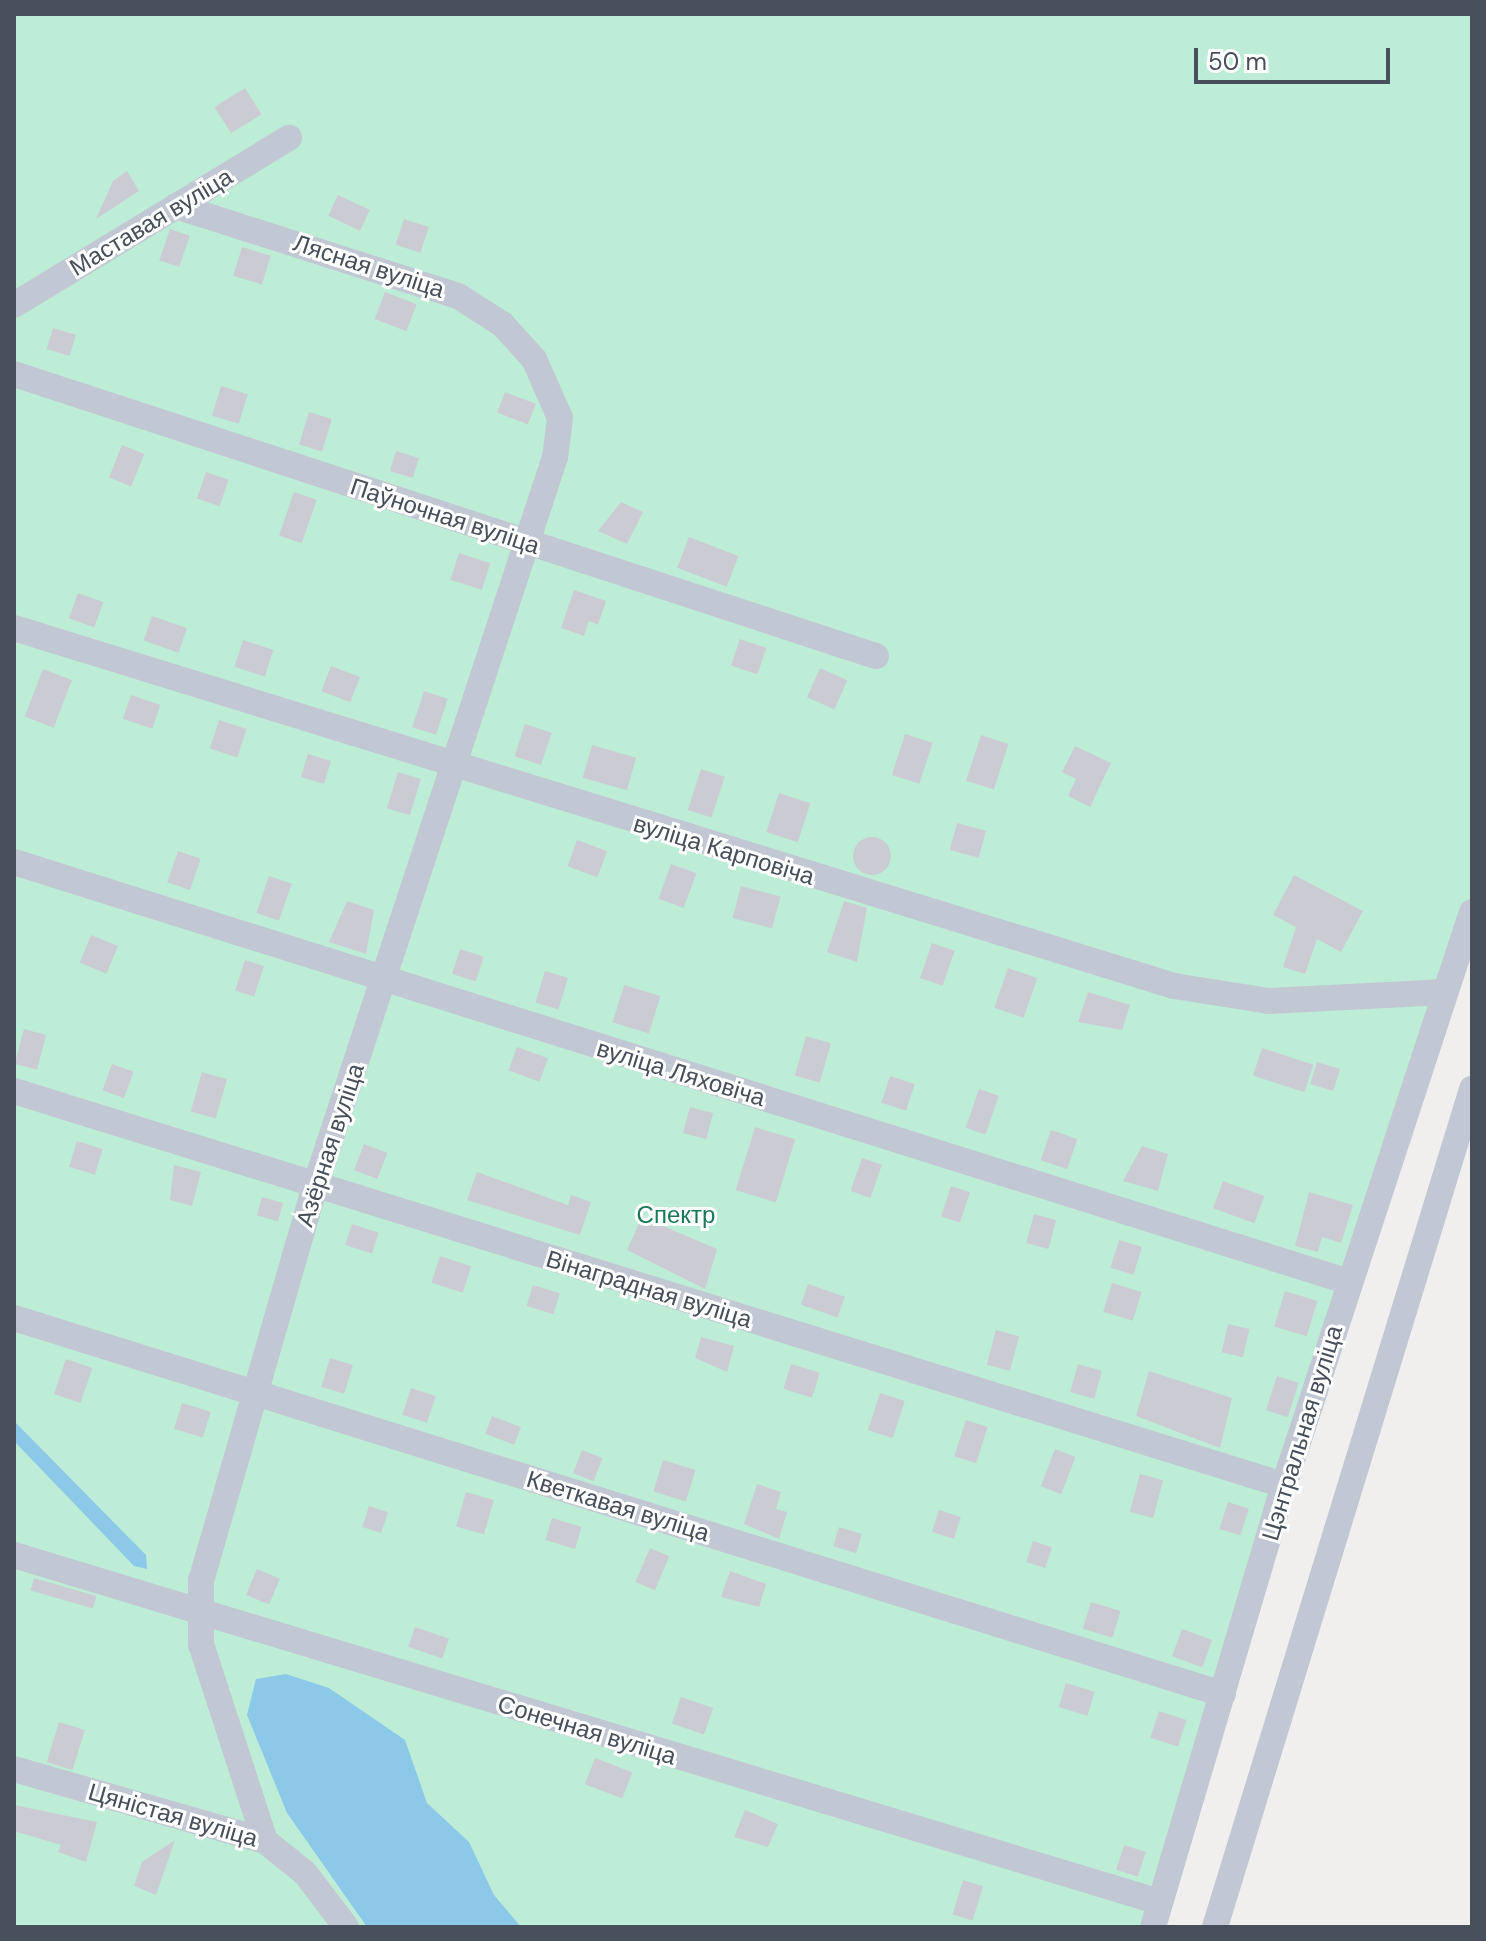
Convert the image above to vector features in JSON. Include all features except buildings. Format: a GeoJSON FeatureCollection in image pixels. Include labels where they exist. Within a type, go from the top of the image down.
{"type":"FeatureCollection","features":[{"type":"Feature","properties":{"kind":"street","name":"Маставая вуліца"},"geometry":{"type":"LineString","coordinates":[[14,305],[289,138]]}},
{"type":"Feature","properties":{"kind":"street","name":"Лясная вуліца"},"geometry":{"type":"LineString","coordinates":[[176,206],[412,277],[481,309],[547,377],[560,418],[555,457]]}},
{"type":"Feature","properties":{"kind":"street","name":"Паўночная вуліца"},"geometry":{"type":"LineString","coordinates":[[14,374],[876,656]]}},
{"type":"Feature","properties":{"kind":"street","name":"Азёрная вуліца"},"geometry":{"type":"LineString","coordinates":[[196,1613],[315,1186],[450,765],[555,457]]}},
{"type":"Feature","properties":{"kind":"street","name":"вуліца Карповіча"},"geometry":{"type":"LineString","coordinates":[[14,628],[450,765],[1204,993],[1302,1001],[1445,992]]}},
{"type":"Feature","properties":{"kind":"street","name":"вуліца Ляховіча"},"geometry":{"type":"LineString","coordinates":[[14,862],[1349,1282]]}},
{"type":"Feature","properties":{"kind":"street","name":"Цэнтральная вуліца"},"geometry":{"type":"LineString","coordinates":[[1157,1914],[1284,1485],[1445,992],[1467,951],[1472,912]]}},
{"type":"Feature","properties":{"kind":"street"},"geometry":{"type":"LineString","coordinates":[[1215,1927],[1472,1089]]}},
{"type":"Feature","properties":{"kind":"street","name":"Вінаградная вуліца"},"geometry":{"type":"LineString","coordinates":[[14,1091],[1284,1485]]}},
{"type":"Feature","properties":{"kind":"street","name":"Кветкавая вуліца"},"geometry":{"type":"LineString","coordinates":[[14,1318],[1223,1694]]}},
{"type":"Feature","properties":{"kind":"street","name":"Сонечная вуліца"},"geometry":{"type":"LineString","coordinates":[[14,1555],[1157,1914]]}},
{"type":"Feature","properties":{"kind":"street"},"geometry":{"type":"LineString","coordinates":[[196,1613],[265,1841]]}},
{"type":"Feature","properties":{"kind":"street","name":"Цяністая вуліца"},"geometry":{"type":"LineString","coordinates":[[14,1769],[265,1841],[305,1873],[346,1927]]}},
{"type":"Feature","properties":{"kind":"green space","name":"Спектр"},"geometry":{"type":"Polygon","coordinates":[[[14,14],[1472,14],[1472,947],[1153,1927],[14,1927],[14,14]]]}},
{"type":"Feature","properties":{"kind":"water"},"geometry":{"type":"Polygon","coordinates":[[[14,1421],[146,1555],[147,1569],[134,1566],[14,1441],[14,1421]]]}},
{"type":"Feature","properties":{"kind":"water"},"geometry":{"type":"Polygon","coordinates":[[[286,1674],[329,1688],[405,1740],[427,1803],[469,1842],[494,1895],[521,1927],[367,1927],[287,1813],[247,1715],[256,1679],[286,1674]]]}}]}
